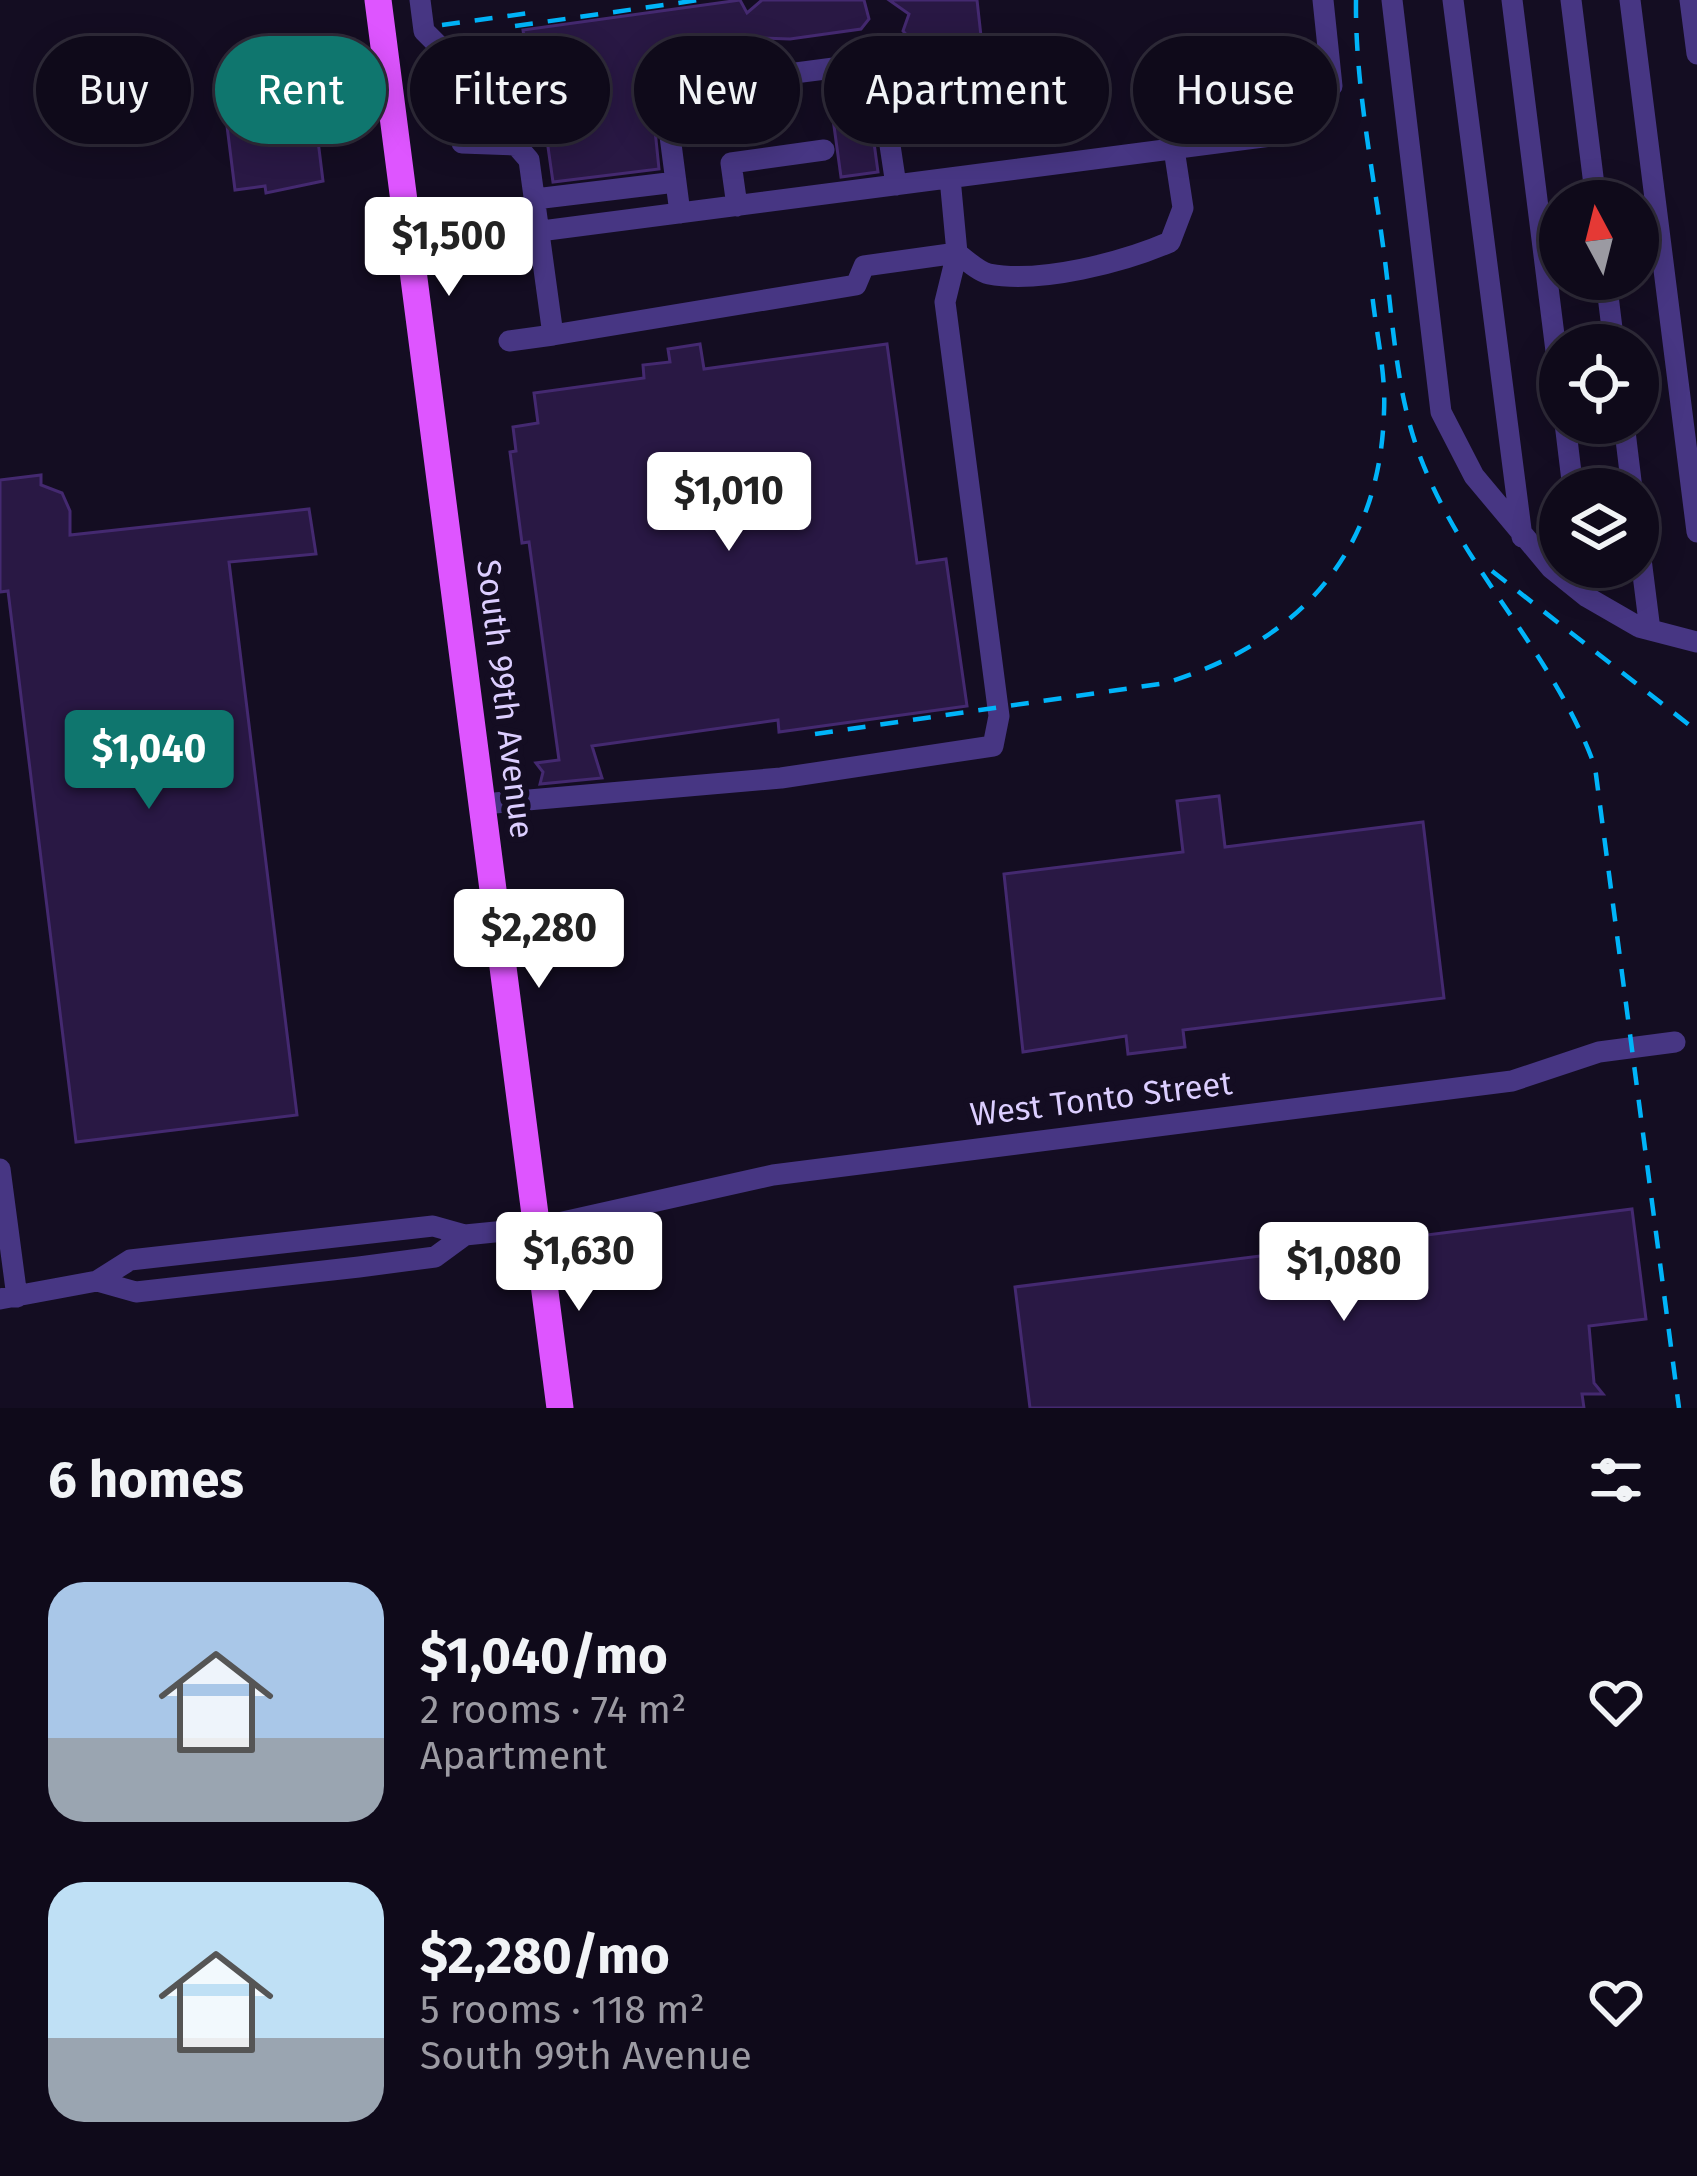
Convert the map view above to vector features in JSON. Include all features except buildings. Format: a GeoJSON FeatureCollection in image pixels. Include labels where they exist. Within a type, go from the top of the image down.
{"type":"FeatureCollection","features":[{"type":"Feature","properties":{"kind":"main road","name":"South 99th Avenue"},"geometry":{"type":"LineString","coordinates":[[378,2],[560,1408]]}},
{"type":"Feature","properties":{"kind":"street"},"geometry":{"type":"LineString","coordinates":[[378,2],[409,0]]}},
{"type":"Feature","properties":{"kind":"street"},"geometry":{"type":"LineString","coordinates":[[420,0],[424,31],[450,57],[462,143],[517,145],[529,160],[554,335]]}},
{"type":"Feature","properties":{"kind":"street"},"geometry":{"type":"LineString","coordinates":[[410,248],[1287,134],[1332,86],[1323,0]]}},
{"type":"Feature","properties":{"kind":"street"},"geometry":{"type":"LineString","coordinates":[[1392,0],[1441,412],[1474,476],[1522,538],[1587,597],[1650,630],[1697,642]]}},
{"type":"Feature","properties":{"kind":"street"},"geometry":{"type":"LineString","coordinates":[[1453,0],[1522,538]]}},
{"type":"Feature","properties":{"kind":"street"},"geometry":{"type":"LineString","coordinates":[[1512,0],[1553,324]]}},
{"type":"Feature","properties":{"kind":"street"},"geometry":{"type":"LineString","coordinates":[[1570,0],[1593,180]]}},
{"type":"Feature","properties":{"kind":"street"},"geometry":{"type":"LineString","coordinates":[[1630,0],[1697,532]]}},
{"type":"Feature","properties":{"kind":"street"},"geometry":{"type":"LineString","coordinates":[[1690,0],[1697,54]]}},
{"type":"Feature","properties":{"kind":"street"},"geometry":{"type":"LineString","coordinates":[[680,213],[664,90],[849,66],[883,99],[896,185]]}},
{"type":"Feature","properties":{"kind":"street"},"geometry":{"type":"LineString","coordinates":[[509,341],[856,285],[864,266],[957,253],[986,274],[1048,272],[1119,261],[1170,242],[1183,208],[1174,149]]}},
{"type":"Feature","properties":{"kind":"street"},"geometry":{"type":"LineString","coordinates":[[737,206],[731,164],[824,150]]}},
{"type":"Feature","properties":{"kind":"street"},"geometry":{"type":"LineString","coordinates":[[483,804],[781,778],[993,746],[999,716],[945,302],[957,253],[950,178]]}},
{"type":"Feature","properties":{"kind":"street"},"geometry":{"type":"LineString","coordinates":[[535,199],[676,182]]}},
{"type":"Feature","properties":{"kind":"street"},"geometry":{"type":"LineString","coordinates":[[1586,588],[1587,597]]}},
{"type":"Feature","properties":{"kind":"street"},"geometry":{"type":"LineString","coordinates":[[1645,588],[1650,630]]}},
{"type":"Feature","properties":{"kind":"street","name":"West Tonto Street"},"geometry":{"type":"LineString","coordinates":[[465,1235],[536,1228],[773,1174],[1512,1081],[1599,1052],[1676,1042]]}},
{"type":"Feature","properties":{"kind":"street"},"geometry":{"type":"LineString","coordinates":[[0,1169],[9,1298],[98,1281],[130,1260],[433,1226],[465,1235]]}},
{"type":"Feature","properties":{"kind":"street"},"geometry":{"type":"LineString","coordinates":[[98,1281],[136,1292],[378,1265],[435,1257],[465,1235]]}},
{"type":"Feature","properties":{"kind":"railway"},"geometry":{"type":"LineString","coordinates":[[515,26],[699,0]]}},
{"type":"Feature","properties":{"kind":"railway"},"geometry":{"type":"LineString","coordinates":[[1356,0],[1358,63],[1396,358],[1413,435],[1439,500],[1557,687],[1595,767],[1679,1408]]}},
{"type":"Feature","properties":{"kind":"railway"},"geometry":{"type":"LineString","coordinates":[[442,25],[529,13]]}},
{"type":"Feature","properties":{"kind":"railway"},"geometry":{"type":"LineString","coordinates":[[815,734],[1166,683],[1213,665],[1292,617],[1348,549],[1367,508],[1379,463],[1384,397],[1372,293]]}},
{"type":"Feature","properties":{"kind":"railway"},"geometry":{"type":"LineString","coordinates":[[1492,571],[1697,731]]}}]}
